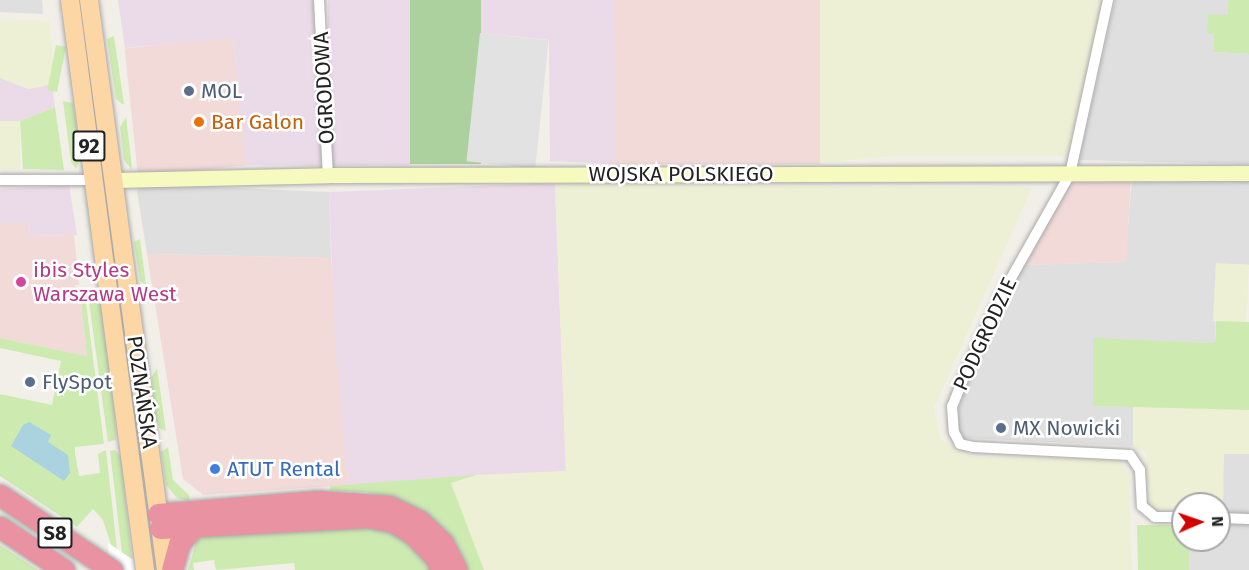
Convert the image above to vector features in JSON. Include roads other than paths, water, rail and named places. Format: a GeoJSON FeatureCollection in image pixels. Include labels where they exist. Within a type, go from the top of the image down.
{"type":"FeatureCollection","features":[{"type":"Feature","properties":{"kind":"highway","name":"S8"},"geometry":{"type":"LineString","coordinates":[[0,495],[111,570]]}},
{"type":"Feature","properties":{"kind":"highway"},"geometry":{"type":"LineString","coordinates":[[159,521],[316,501],[389,506],[420,521],[443,543],[457,570]]}},
{"type":"Feature","properties":{"kind":"highway"},"geometry":{"type":"LineString","coordinates":[[159,521],[195,525],[368,517],[393,522],[413,534],[437,559],[440,570]]}},
{"type":"Feature","properties":{"kind":"highway"},"geometry":{"type":"LineString","coordinates":[[172,570],[179,544],[195,525]]}},
{"type":"Feature","properties":{"kind":"highway","name":"S8"},"geometry":{"type":"LineString","coordinates":[[0,528],[64,570]]}},
{"type":"Feature","properties":{"kind":"main road","name":"POZNAŃSKA"},"geometry":{"type":"LineString","coordinates":[[70,0],[145,570]]}},
{"type":"Feature","properties":{"kind":"main road","name":"POZNAŃSKA"},"geometry":{"type":"LineString","coordinates":[[89,0],[166,570]]}},
{"type":"Feature","properties":{"kind":"main road"},"geometry":{"type":"LineString","coordinates":[[139,523],[159,521]]}},
{"type":"Feature","properties":{"kind":"street","name":"OGRODOWA"},"geometry":{"type":"LineString","coordinates":[[320,0],[328,175]]}},
{"type":"Feature","properties":{"kind":"street","name":"PODGRODZIE"},"geometry":{"type":"LineString","coordinates":[[1108,0],[1070,174],[1001,296],[966,372],[952,406],[954,432],[960,444],[973,447],[1130,455],[1140,470],[1142,506],[1155,517],[1171,518]]}},
{"type":"Feature","properties":{"kind":"street","name":"WOJSKA POLSKIEGO"},"geometry":{"type":"LineString","coordinates":[[114,180],[328,175],[1249,173]]}},
{"type":"Feature","properties":{"kind":"street"},"geometry":{"type":"LineString","coordinates":[[0,180],[94,180]]}},
{"type":"Feature","properties":{"kind":"street"},"geometry":{"type":"LineString","coordinates":[[1231,518],[1249,519]]}},
{"type":"Feature","properties":{"kind":"water"},"geometry":{"type":"Polygon","coordinates":[[[29,422],[51,435],[48,442],[68,455],[70,473],[64,481],[11,446],[23,425],[29,422]]]}},
{"type":"Feature","properties":{"kind":"place","name":"MOL"},"geometry":{"type":"Point","coordinates":[189,91]}},
{"type":"Feature","properties":{"kind":"place","name":"Bar Galon"},"geometry":{"type":"Point","coordinates":[199,122]}},
{"type":"Feature","properties":{"kind":"place","name":"ibis Styles Warszawa West"},"geometry":{"type":"Point","coordinates":[21,282]}},
{"type":"Feature","properties":{"kind":"place","name":"FlySpot"},"geometry":{"type":"Point","coordinates":[30,382]}},
{"type":"Feature","properties":{"kind":"place","name":"MX Nowicki"},"geometry":{"type":"Point","coordinates":[1001,428]}},
{"type":"Feature","properties":{"kind":"place","name":"ATUT Rental"},"geometry":{"type":"Point","coordinates":[215,469]}}]}
